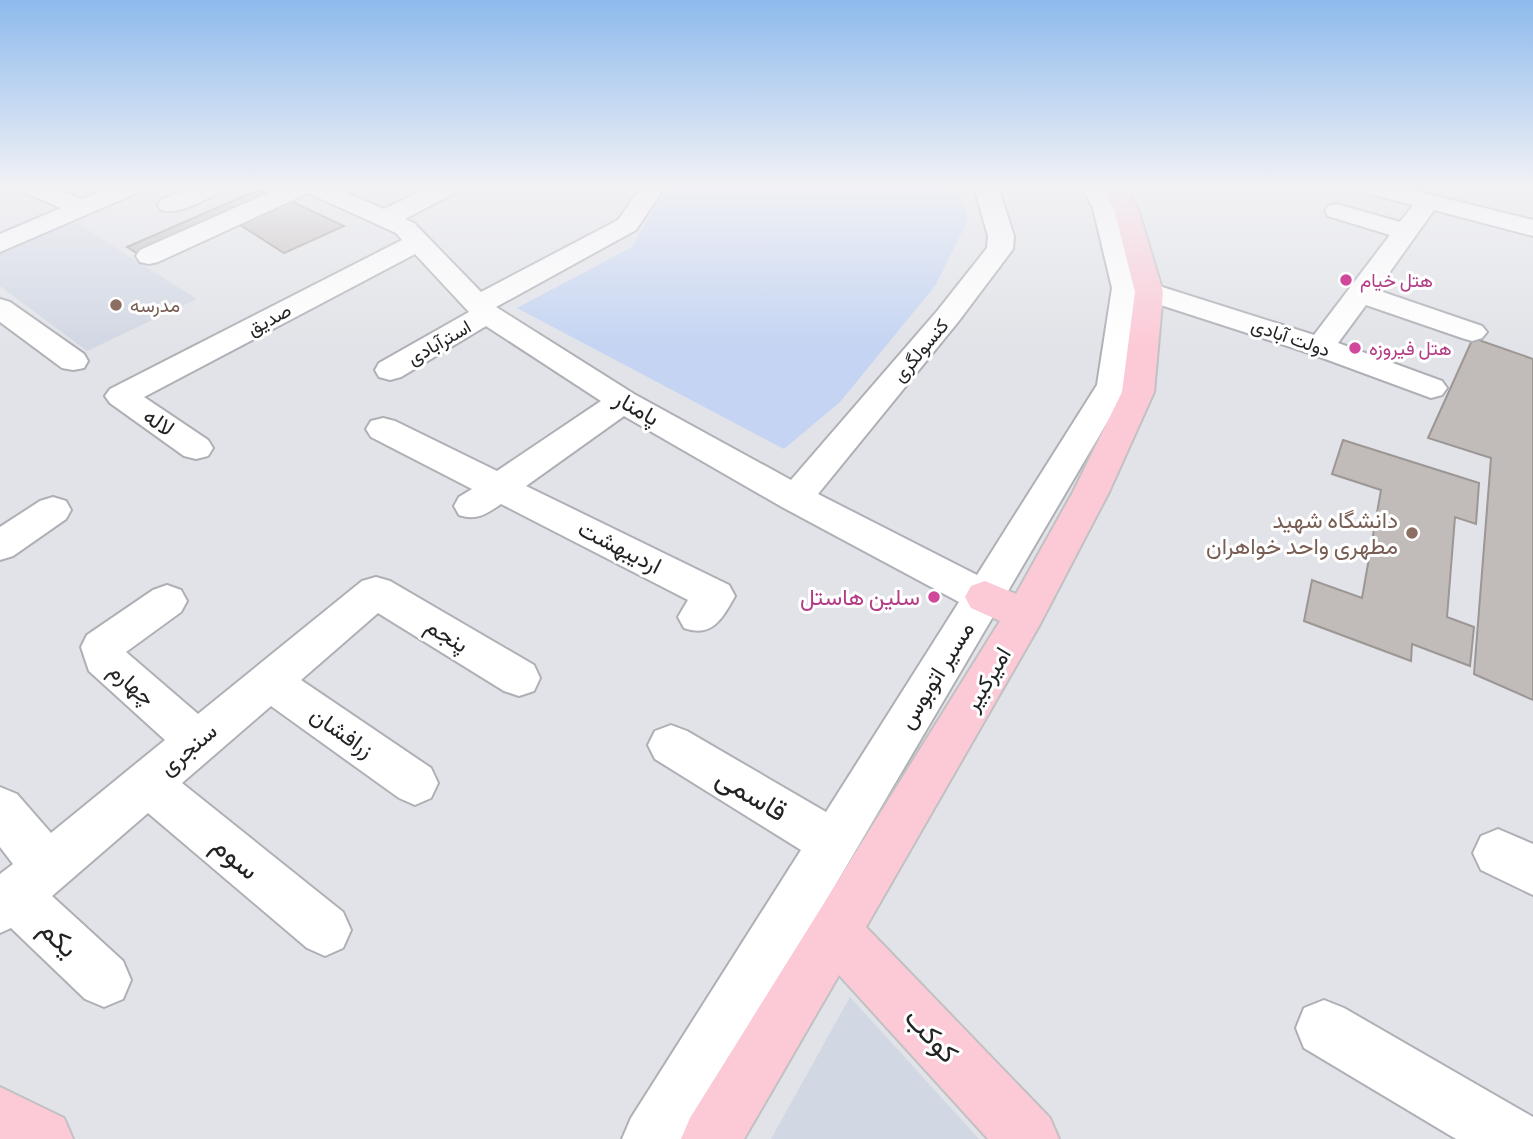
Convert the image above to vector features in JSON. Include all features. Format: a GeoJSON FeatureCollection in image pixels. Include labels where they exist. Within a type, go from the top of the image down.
{"type":"FeatureCollection","features":[{"type":"Feature","properties":{"kind":"main road","name":"امیرکبیر"},"geometry":{"type":"LineString","coordinates":[[711,1139],[1025,615],[1091,492],[1138,391],[1149,292],[1135,240]]}},
{"type":"Feature","properties":{"kind":"main road"},"geometry":{"type":"LineString","coordinates":[[985,597],[1025,615]]}},
{"type":"Feature","properties":{"kind":"main road","name":"کوکب"},"geometry":{"type":"LineString","coordinates":[[835,932],[1029,1139]]}},
{"type":"Feature","properties":{"kind":"main road"},"geometry":{"type":"LineString","coordinates":[[0,1117],[43,1139]]}},
{"type":"Feature","properties":{"kind":"street"},"geometry":{"type":"LineString","coordinates":[[149,256],[184,240]]}},
{"type":"Feature","properties":{"kind":"street","name":"استرآبادی"},"geometry":{"type":"LineString","coordinates":[[390,370],[482,309],[601,240]]}},
{"type":"Feature","properties":{"kind":"street","name":"کنسولگری"},"geometry":{"type":"LineString","coordinates":[[795,498],[948,316],[1000,248],[1001,240]]}},
{"type":"Feature","properties":{"kind":"street","name":"مسیر اتوبوس"},"geometry":{"type":"LineString","coordinates":[[652,1139],[1113,384],[1126,288],[1113,240]]}},
{"type":"Feature","properties":{"kind":"street"},"geometry":{"type":"LineString","coordinates":[[1320,346],[1400,240]]}},
{"type":"Feature","properties":{"kind":"street","name":"پامنار"},"geometry":{"type":"LineString","coordinates":[[417,242],[482,309],[623,401],[795,498],[985,597]]}},
{"type":"Feature","properties":{"kind":"street","name":"صدیق"},"geometry":{"type":"LineString","coordinates":[[121,396],[417,242]]}},
{"type":"Feature","properties":{"kind":"street","name":"دولت آبادی"},"geometry":{"type":"LineString","coordinates":[[1149,292],[1320,346],[1432,388]]}},
{"type":"Feature","properties":{"kind":"street"},"geometry":{"type":"LineString","coordinates":[[1358,293],[1472,332]]}},
{"type":"Feature","properties":{"kind":"street"},"geometry":{"type":"LineString","coordinates":[[0,308],[73,361]]}},
{"type":"Feature","properties":{"kind":"street","name":"لاله"},"geometry":{"type":"LineString","coordinates":[[121,396],[196,447]]}},
{"type":"Feature","properties":{"kind":"street"},"geometry":{"type":"LineString","coordinates":[[486,496],[623,401]]}},
{"type":"Feature","properties":{"kind":"street","name":"اردیبهشت"},"geometry":{"type":"LineString","coordinates":[[383,429],[486,496],[715,596],[698,617]]}},
{"type":"Feature","properties":{"kind":"street"},"geometry":{"type":"LineString","coordinates":[[0,546],[53,510]]}},
{"type":"Feature","properties":{"kind":"street","name":"پنجم"},"geometry":{"type":"LineString","coordinates":[[376,592],[519,678]]}},
{"type":"Feature","properties":{"kind":"street","name":"سنجری"},"geometry":{"type":"LineString","coordinates":[[21,890],[376,592]]}},
{"type":"Feature","properties":{"kind":"street","name":"چهارم"},"geometry":{"type":"LineString","coordinates":[[167,601],[102,648],[104,659],[198,741]]}},
{"type":"Feature","properties":{"kind":"street","name":"زرافشان"},"geometry":{"type":"LineString","coordinates":[[269,681],[415,783]]}},
{"type":"Feature","properties":{"kind":"street","name":"قاسمی"},"geometry":{"type":"LineString","coordinates":[[671,745],[832,842]]}},
{"type":"Feature","properties":{"kind":"street","name":"سوم"},"geometry":{"type":"LineString","coordinates":[[147,783],[324,930]]}},
{"type":"Feature","properties":{"kind":"street","name":"یکم"},"geometry":{"type":"LineString","coordinates":[[0,810],[21,890],[104,980]]}},
{"type":"Feature","properties":{"kind":"street"},"geometry":{"type":"LineString","coordinates":[[1324,1028],[1513,1139]]}},
{"type":"Feature","properties":{"kind":"shaded area"},"geometry":{"type":"Polygon","coordinates":[[[30,240],[104,240],[197,299],[87,351],[0,286],[0,252],[30,240]]]}},
{"type":"Feature","properties":{"kind":"shaded area"},"geometry":{"type":"Polygon","coordinates":[[[636,240],[958,240],[935,286],[840,402],[784,449],[517,308],[632,247],[636,240]]]}},
{"type":"Feature","properties":{"kind":"shaded area"},"geometry":{"type":"Polygon","coordinates":[[[850,997],[979,1139],[771,1139],[850,997]]]}},
{"type":"Feature","properties":{"kind":"building"},"geometry":{"type":"Polygon","coordinates":[[[143,240],[175,240],[140,255],[127,247],[143,240]]]}},
{"type":"Feature","properties":{"kind":"building"},"geometry":{"type":"Polygon","coordinates":[[[264,240],[313,240],[284,253],[264,240]]]}},
{"type":"Feature","properties":{"kind":"building"},"geometry":{"type":"Polygon","coordinates":[[[1473,338],[1533,359],[1533,700],[1474,674],[1491,458],[1428,438],[1473,338]]]}},
{"type":"Feature","properties":{"kind":"building"},"geometry":{"type":"Polygon","coordinates":[[[1343,440],[1479,483],[1476,524],[1455,517],[1447,617],[1474,627],[1470,666],[1412,644],[1411,661],[1304,621],[1312,580],[1362,598],[1381,490],[1332,474],[1343,440]]]}},
{"type":"Feature","properties":{"kind":"place","name":"هتل خیام"},"geometry":{"type":"Point","coordinates":[1346,280]}},
{"type":"Feature","properties":{"kind":"place","name":"مدرسه"},"geometry":{"type":"Point","coordinates":[116,305]}},
{"type":"Feature","properties":{"kind":"place","name":"هتل فیروزه"},"geometry":{"type":"Point","coordinates":[1355,348]}},
{"type":"Feature","properties":{"kind":"place","name":"دانشگاه شهید مطهری واحد خواهران"},"geometry":{"type":"Point","coordinates":[1412,533]}},
{"type":"Feature","properties":{"kind":"place","name":"سلین هاستل"},"geometry":{"type":"Point","coordinates":[934,597]}}]}
